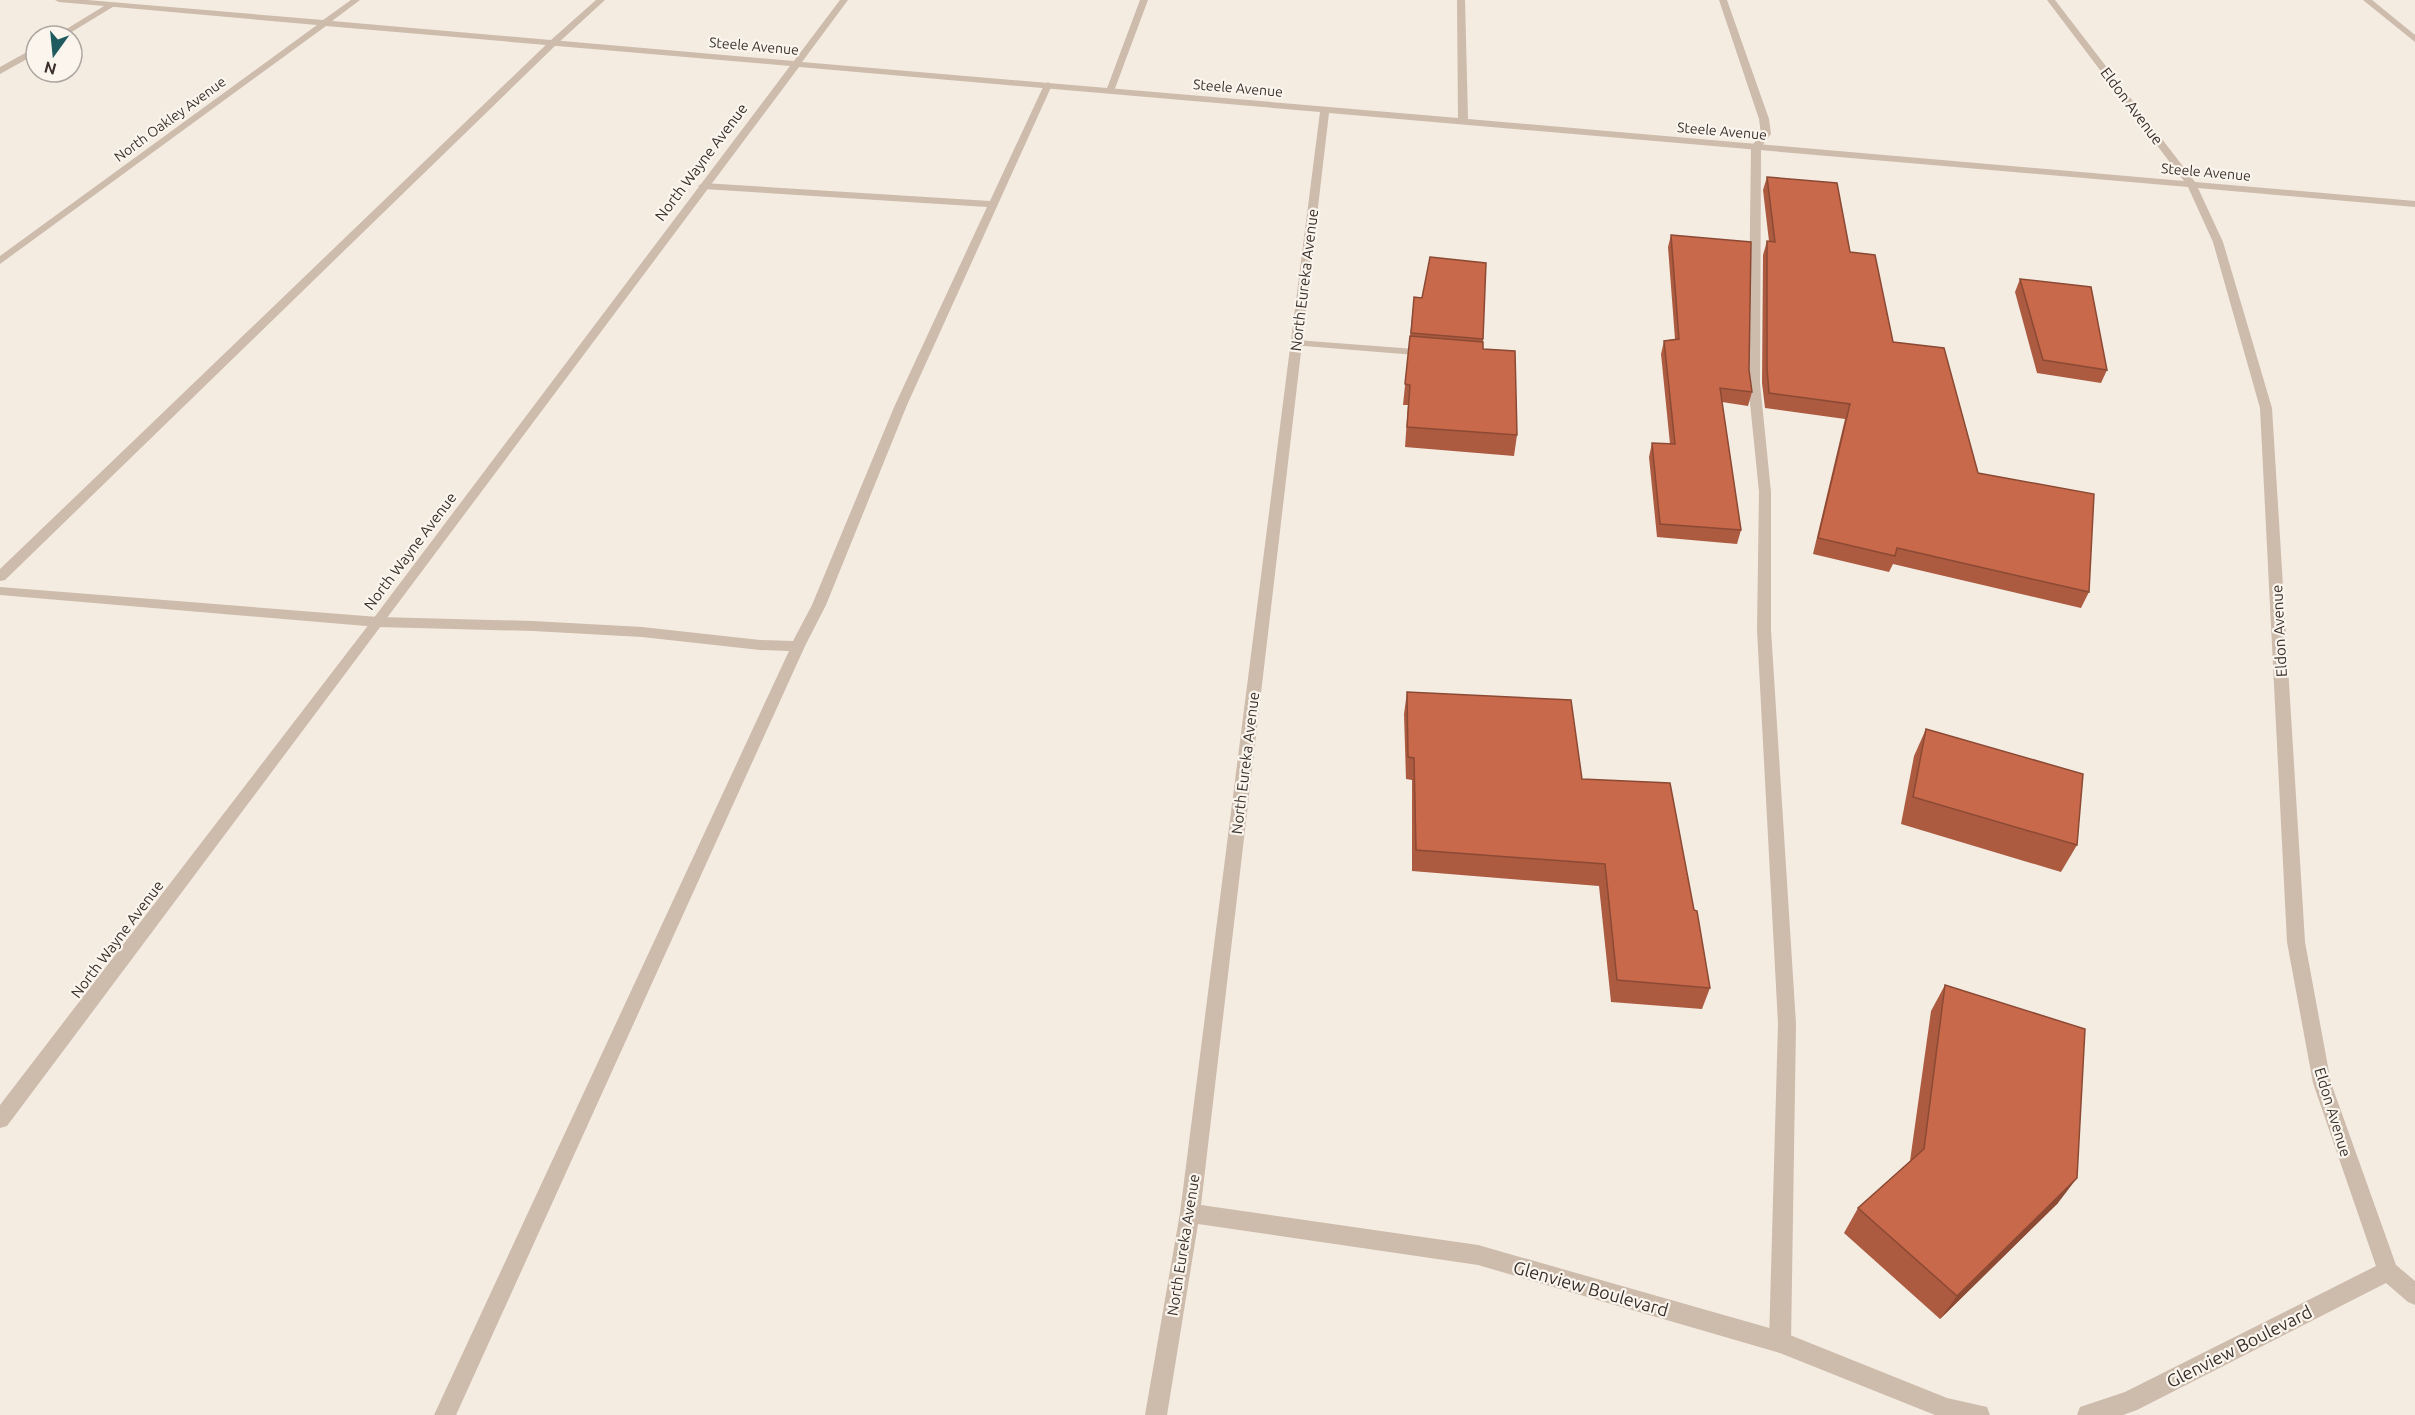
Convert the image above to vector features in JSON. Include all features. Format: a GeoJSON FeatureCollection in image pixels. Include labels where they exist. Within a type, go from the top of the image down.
{"type":"FeatureCollection","features":[{"type":"Feature","properties":{"kind":"street","name":"Steele Avenue"},"geometry":{"type":"LineString","coordinates":[[59,0],[2415,204]]}},
{"type":"Feature","properties":{"kind":"street","name":"North Oakley Avenue"},"geometry":{"type":"LineString","coordinates":[[0,261],[356,0]]}},
{"type":"Feature","properties":{"kind":"street"},"geometry":{"type":"LineString","coordinates":[[0,577],[554,42],[601,0]]}},
{"type":"Feature","properties":{"kind":"street","name":"North Wayne Avenue"},"geometry":{"type":"LineString","coordinates":[[0,1120],[378,622],[844,0]]}},
{"type":"Feature","properties":{"kind":"street"},"geometry":{"type":"LineString","coordinates":[[1110,91],[1144,0]]}},
{"type":"Feature","properties":{"kind":"street"},"geometry":{"type":"LineString","coordinates":[[1461,0],[1462,122]]}},
{"type":"Feature","properties":{"kind":"street"},"geometry":{"type":"LineString","coordinates":[[1722,0],[1764,119],[1766,134],[1756,147],[1754,383],[1765,492],[1764,630],[1787,1024],[1780,1342]]}},
{"type":"Feature","properties":{"kind":"street","name":"Eldon Avenue"},"geometry":{"type":"LineString","coordinates":[[2052,0],[2192,185],[2218,242],[2266,408],[2296,942],[2322,1083],[2388,1271],[2415,1295]]}},
{"type":"Feature","properties":{"kind":"street"},"geometry":{"type":"LineString","coordinates":[[2367,0],[2415,39]]}},
{"type":"Feature","properties":{"kind":"street"},"geometry":{"type":"LineString","coordinates":[[79,24],[112,4]]}},
{"type":"Feature","properties":{"kind":"street"},"geometry":{"type":"LineString","coordinates":[[0,71],[24,57]]}},
{"type":"Feature","properties":{"kind":"street"},"geometry":{"type":"LineString","coordinates":[[445,1415],[798,646],[819,605],[900,405],[1048,86]]}},
{"type":"Feature","properties":{"kind":"street","name":"North Eureka Avenue"},"geometry":{"type":"LineString","coordinates":[[1156,1415],[1190,1213],[1325,109]]}},
{"type":"Feature","properties":{"kind":"street"},"geometry":{"type":"LineString","coordinates":[[703,186],[993,204]]}},
{"type":"Feature","properties":{"kind":"street"},"geometry":{"type":"LineString","coordinates":[[1296,343],[1437,354]]}},
{"type":"Feature","properties":{"kind":"street"},"geometry":{"type":"LineString","coordinates":[[0,591],[378,622],[533,626],[642,632],[760,645],[798,646]]}},
{"type":"Feature","properties":{"kind":"street","name":"Glenview Boulevard"},"geometry":{"type":"LineString","coordinates":[[1190,1213],[1478,1255],[1780,1342],[1947,1409],[1979,1415]]}},
{"type":"Feature","properties":{"kind":"street","name":"Glenview Boulevard"},"geometry":{"type":"LineString","coordinates":[[2088,1415],[2129,1402],[2388,1271]]}},
{"type":"Feature","properties":{"kind":"building"},"geometry":{"type":"Polygon","coordinates":[[[1767,177],[1837,183],[1850,252],[1875,255],[1893,342],[1944,348],[1978,473],[2094,494],[2089,592],[1897,548],[1895,556],[1818,538],[1850,404],[1769,393],[1767,241],[1775,242],[1767,177]]]}},
{"type":"Feature","properties":{"kind":"building"},"geometry":{"type":"Polygon","coordinates":[[[1671,235],[1751,242],[1749,370],[1752,392],[1720,388],[1741,530],[1660,524],[1652,443],[1675,444],[1664,341],[1679,339],[1671,235]]]}},
{"type":"Feature","properties":{"kind":"building"},"geometry":{"type":"Polygon","coordinates":[[[1430,257],[1486,263],[1483,339],[1411,333],[1414,297],[1422,298],[1430,257]]]}},
{"type":"Feature","properties":{"kind":"building"},"geometry":{"type":"Polygon","coordinates":[[[2020,279],[2091,287],[2107,370],[2043,360],[2020,279]]]}},
{"type":"Feature","properties":{"kind":"building"},"geometry":{"type":"Polygon","coordinates":[[[1410,336],[1483,342],[1483,349],[1515,351],[1517,435],[1407,427],[1410,385],[1405,384],[1410,336]]]}},
{"type":"Feature","properties":{"kind":"building"},"geometry":{"type":"Polygon","coordinates":[[[1407,692],[1571,700],[1582,779],[1670,783],[1694,910],[1697,911],[1710,988],[1617,980],[1605,864],[1416,850],[1414,758],[1408,757],[1407,692]]]}},
{"type":"Feature","properties":{"kind":"building"},"geometry":{"type":"Polygon","coordinates":[[[1926,729],[2083,774],[2077,845],[1913,797],[1926,729]]]}},
{"type":"Feature","properties":{"kind":"building"},"geometry":{"type":"Polygon","coordinates":[[[1945,985],[2085,1029],[2077,1178],[1957,1296],[1858,1208],[1924,1149],[1945,985]]]}}]}
